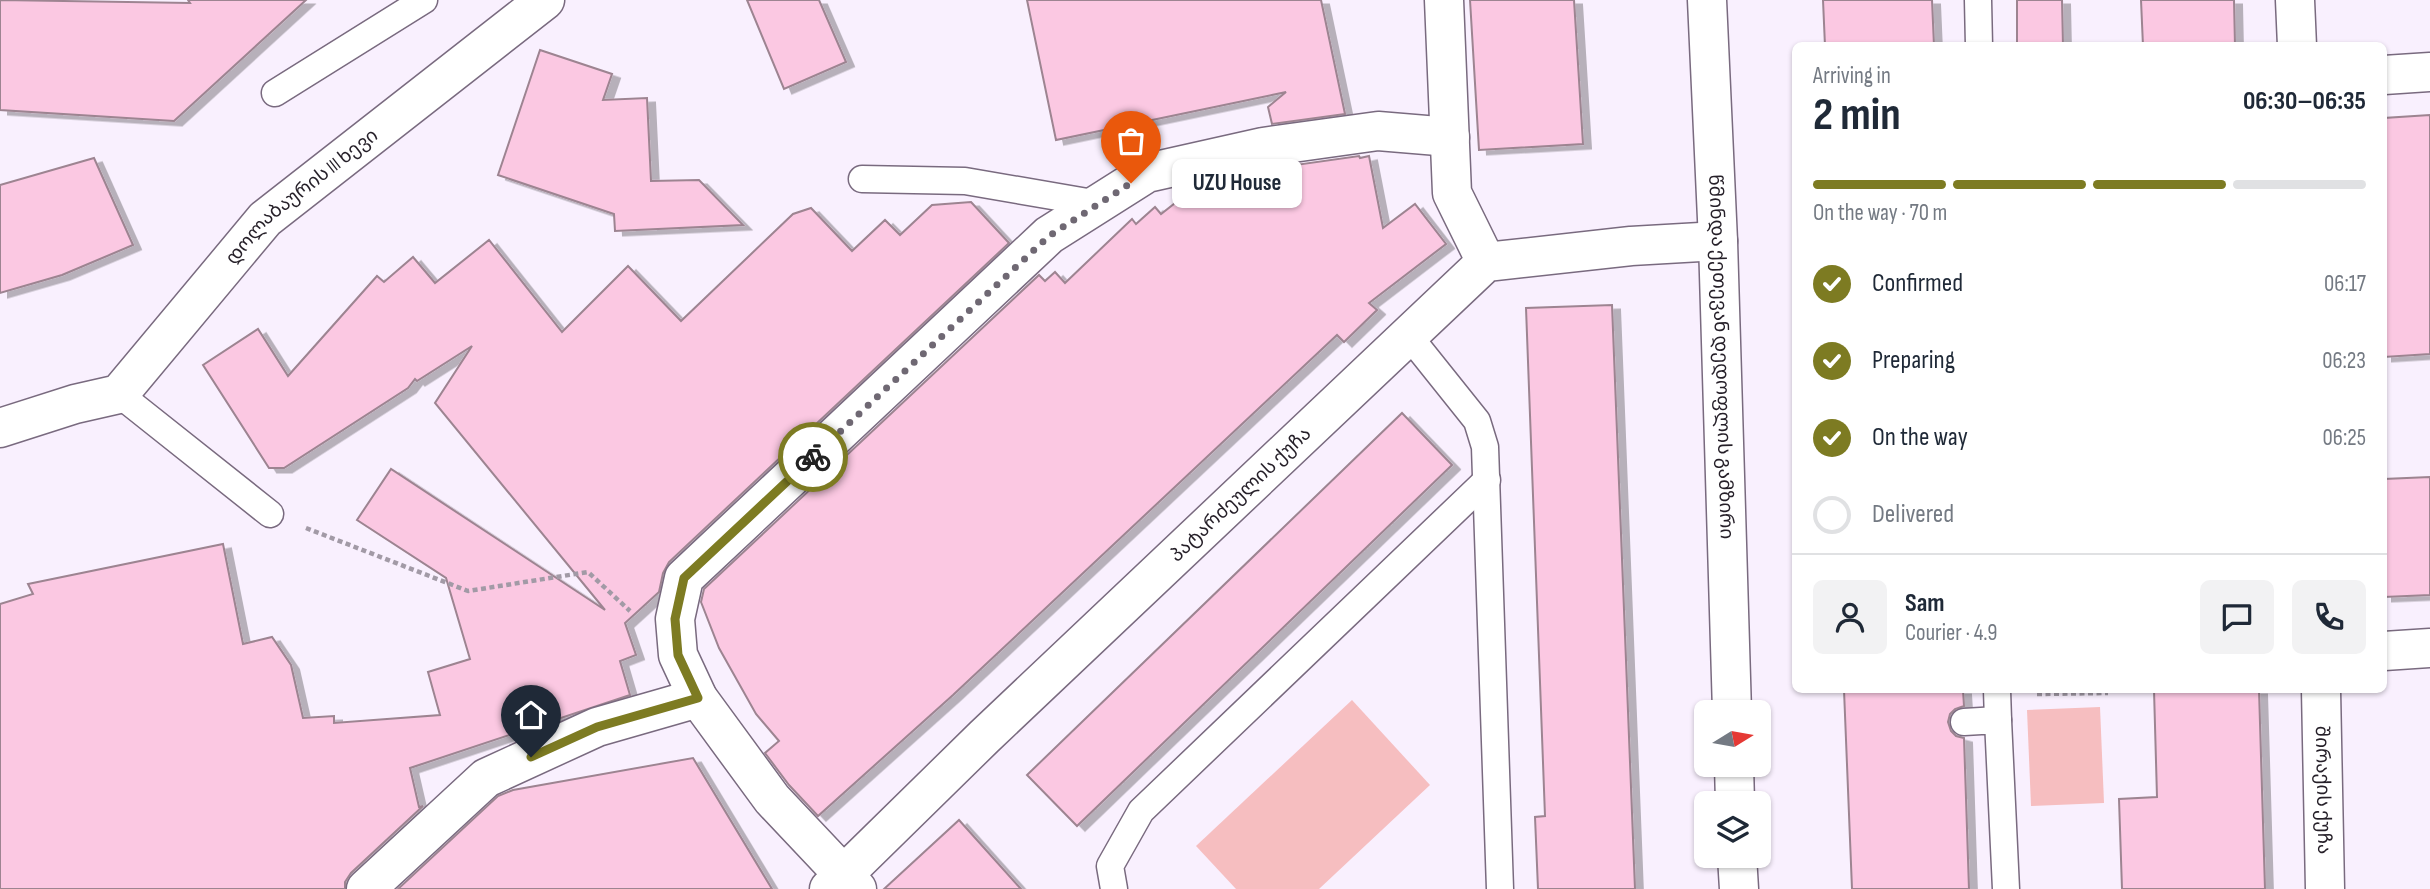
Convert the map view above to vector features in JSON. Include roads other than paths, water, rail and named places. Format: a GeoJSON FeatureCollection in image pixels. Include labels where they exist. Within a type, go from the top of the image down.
{"type":"FeatureCollection","features":[{"type":"Feature","properties":{"kind":"street","name":"დოლაბაურის III ხევი"},"geometry":{"type":"LineString","coordinates":[[119,394],[265,219],[545,0]]}},
{"type":"Feature","properties":{"kind":"street"},"geometry":{"type":"LineString","coordinates":[[1444,0],[1452,193],[1486,262],[1631,246],[1717,242]]}},
{"type":"Feature","properties":{"kind":"street","name":"წმინდა ქეთევან დედოფლის გამზირი"},"geometry":{"type":"LineString","coordinates":[[1707,0],[1732,700]]}},
{"type":"Feature","properties":{"kind":"street"},"geometry":{"type":"LineString","coordinates":[[2295,0],[2297,42]]}},
{"type":"Feature","properties":{"kind":"street"},"geometry":{"type":"LineString","coordinates":[[2387,75],[2430,72]]}},
{"type":"Feature","properties":{"kind":"street"},"geometry":{"type":"LineString","coordinates":[[844,884],[772,799],[698,698],[678,655],[675,619],[684,578],[1049,236],[1147,173],[1263,147],[1378,131],[1450,137]]}},
{"type":"Feature","properties":{"kind":"street","name":"პატარძეულის ქუჩა"},"geometry":{"type":"LineString","coordinates":[[844,884],[984,737],[1486,262]]}},
{"type":"Feature","properties":{"kind":"street"},"geometry":{"type":"LineString","coordinates":[[0,428],[75,404],[119,394]]}},
{"type":"Feature","properties":{"kind":"street"},"geometry":{"type":"LineString","coordinates":[[2387,651],[2430,648]]}},
{"type":"Feature","properties":{"kind":"street","name":"შირაქის ქუჩა"},"geometry":{"type":"LineString","coordinates":[[2322,693],[2325,889]]}},
{"type":"Feature","properties":{"kind":"street"},"geometry":{"type":"LineString","coordinates":[[366,889],[486,778],[597,727],[698,698]]}},
{"type":"Feature","properties":{"kind":"street"},"geometry":{"type":"LineString","coordinates":[[1738,868],[1739,889]]}},
{"type":"Feature","properties":{"kind":"lane"},"geometry":{"type":"LineString","coordinates":[[275,93],[424,0]]}},
{"type":"Feature","properties":{"kind":"lane"},"geometry":{"type":"LineString","coordinates":[[1978,0],[1979,42]]}},
{"type":"Feature","properties":{"kind":"lane"},"geometry":{"type":"LineString","coordinates":[[862,179],[965,181],[1099,204]]}},
{"type":"Feature","properties":{"kind":"lane"},"geometry":{"type":"LineString","coordinates":[[1409,336],[1477,421],[1485,447],[1500,889]]}},
{"type":"Feature","properties":{"kind":"lane"},"geometry":{"type":"LineString","coordinates":[[119,394],[270,514]]}},
{"type":"Feature","properties":{"kind":"lane"},"geometry":{"type":"LineString","coordinates":[[1114,889],[1110,866],[1141,811],[1488,480]]}},
{"type":"Feature","properties":{"kind":"lane"},"geometry":{"type":"LineString","coordinates":[[1997,693],[2006,889]]}},
{"type":"Feature","properties":{"kind":"lane"},"geometry":{"type":"LineString","coordinates":[[1964,722],[1998,720]]}},
{"type":"Feature","properties":{"kind":"place","name":"UZU House"},"geometry":{"type":"Point","coordinates":[1131,183]}}]}
